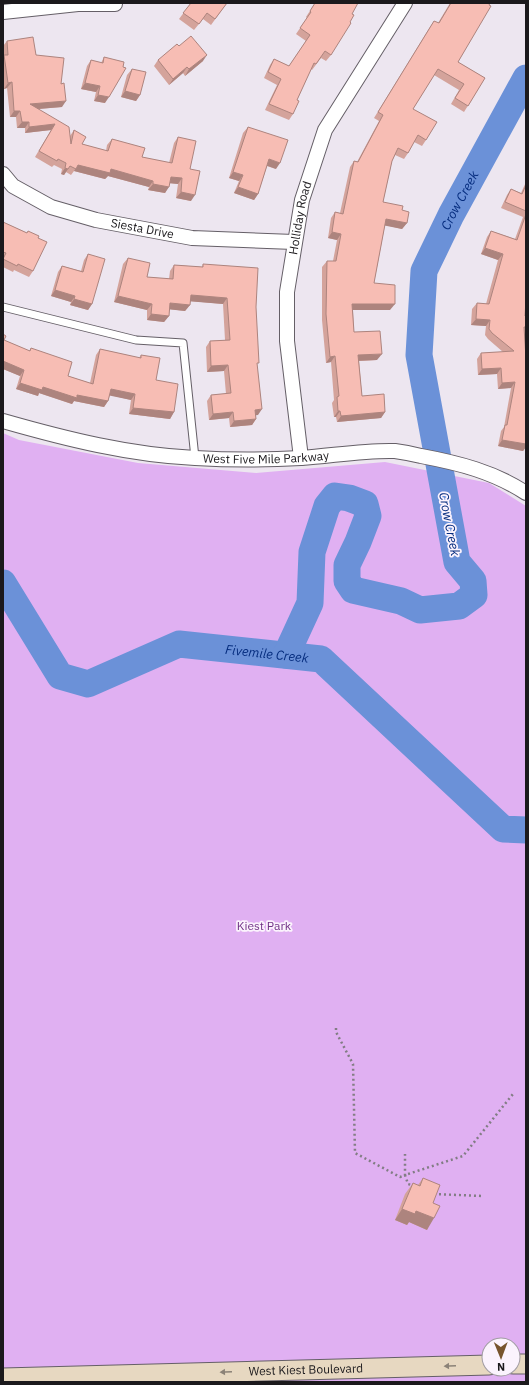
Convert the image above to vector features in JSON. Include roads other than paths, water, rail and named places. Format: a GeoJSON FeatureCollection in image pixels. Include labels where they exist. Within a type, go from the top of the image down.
{"type":"FeatureCollection","features":[{"type":"Feature","properties":{"kind":"main road","name":"West Kiest Boulevard"},"geometry":{"type":"LineString","coordinates":[[3,1378],[350,1375],[481,1366]]}},
{"type":"Feature","properties":{"kind":"street","name":"Holliday Road"},"geometry":{"type":"LineString","coordinates":[[301,458],[288,341],[287,292],[302,200],[325,130],[405,3]]}},
{"type":"Feature","properties":{"kind":"street"},"geometry":{"type":"LineString","coordinates":[[3,12],[78,4],[115,4]]}},
{"type":"Feature","properties":{"kind":"street","name":"Siesta Drive"},"geometry":{"type":"LineString","coordinates":[[3,174],[13,186],[52,207],[96,220],[192,238],[294,242]]}},
{"type":"Feature","properties":{"kind":"street","name":"West Five Mile Parkway"},"geometry":{"type":"LineString","coordinates":[[3,421],[50,434],[114,448],[195,458],[301,458],[396,451],[453,462],[478,469],[514,485],[526,493]]}},
{"type":"Feature","properties":{"kind":"lane"},"geometry":{"type":"LineString","coordinates":[[3,307],[136,340],[183,342],[195,458]]}},
{"type":"Feature","properties":{"kind":"waterway","name":"Crow Creek"},"geometry":{"type":"LineString","coordinates":[[286,655],[310,603],[312,552],[327,506],[335,496],[349,498],[365,504],[368,516],[347,565],[347,581],[353,590],[401,601],[420,610],[459,606],[474,595],[473,581],[457,562],[419,355],[424,271],[451,215],[526,78]]}},
{"type":"Feature","properties":{"kind":"waterway","name":"Fivemile Creek"},"geometry":{"type":"LineString","coordinates":[[3,583],[60,676],[88,684],[179,644],[321,659],[503,829],[526,830]]}},
{"type":"Feature","properties":{"kind":"park label","name":"Kiest Park"},"geometry":{"type":"Point","coordinates":[264,926]}}]}
